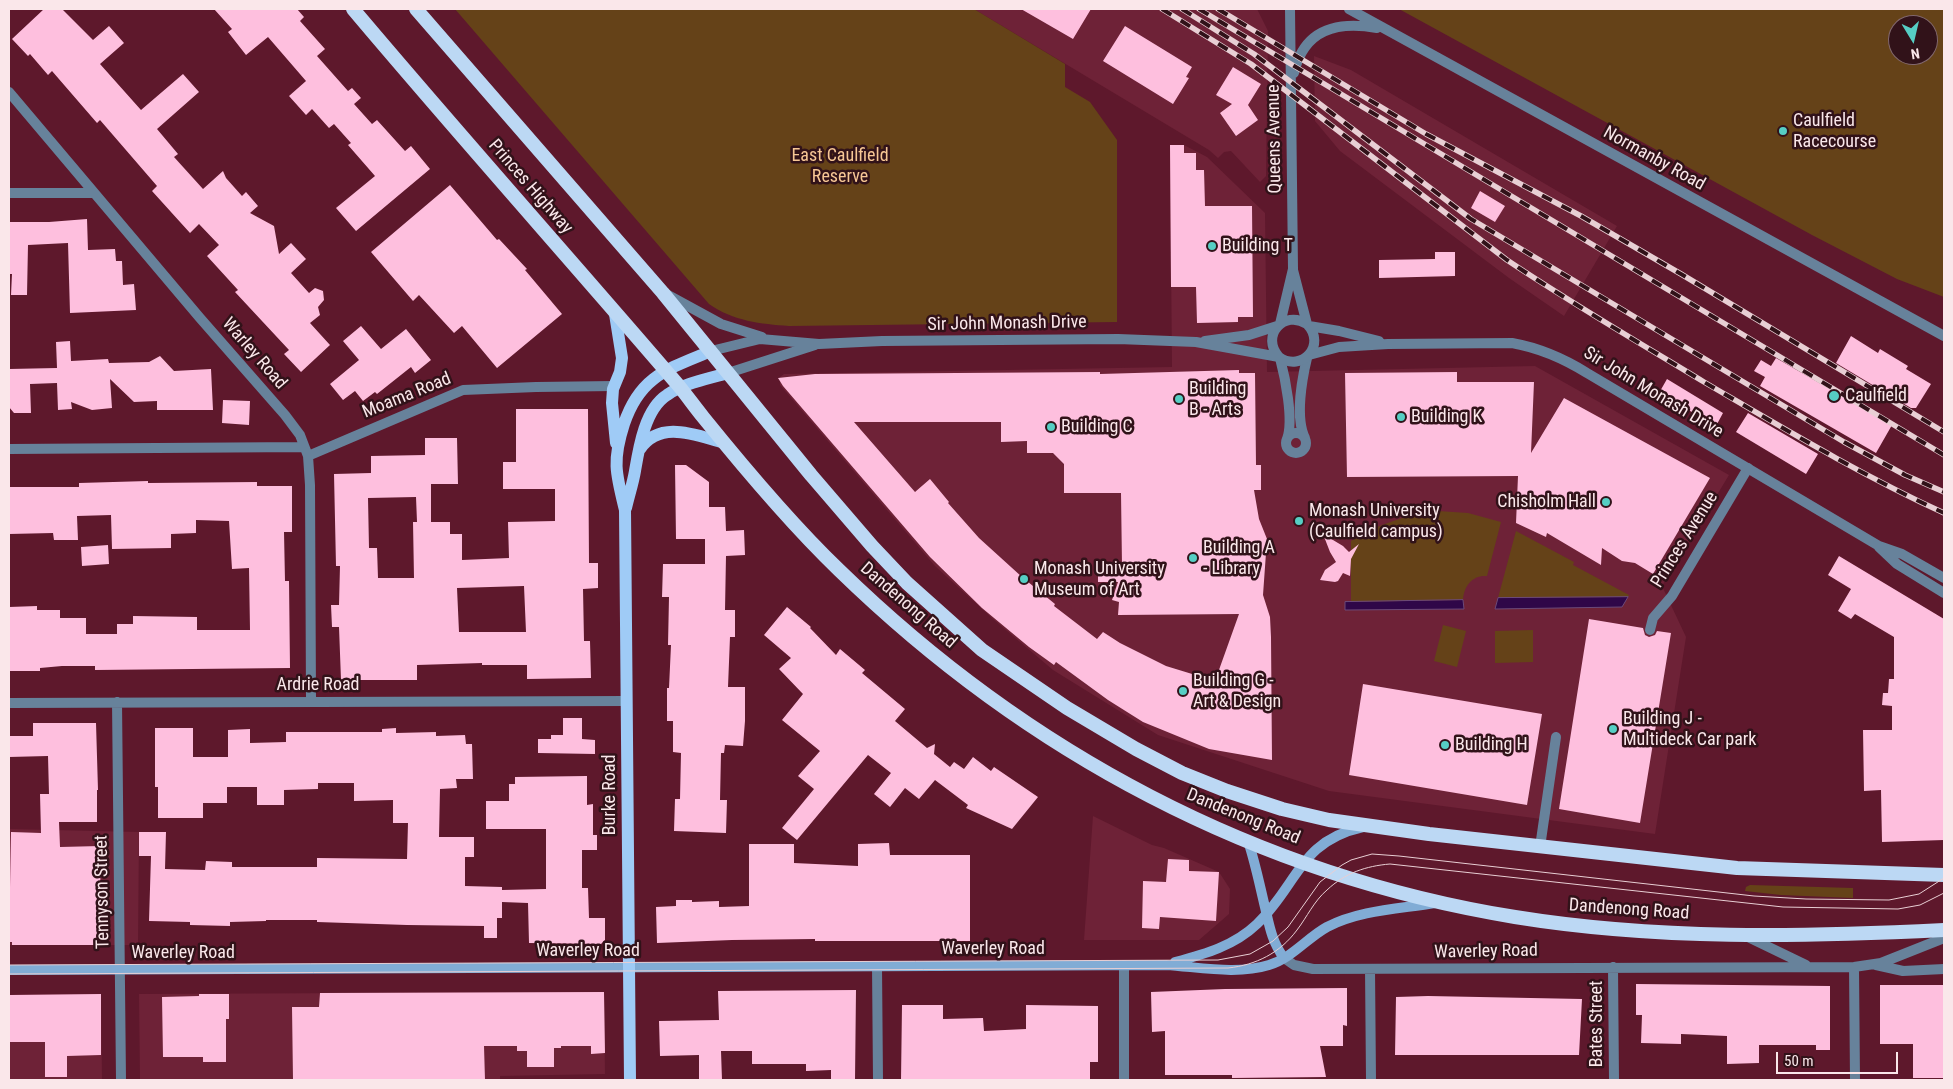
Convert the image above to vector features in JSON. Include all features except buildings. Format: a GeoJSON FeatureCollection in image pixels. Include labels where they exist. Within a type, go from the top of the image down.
{"type":"FeatureCollection","features":[{"type":"Feature","properties":{"kind":"highway","name":"Princes Highway"},"geometry":{"type":"LineString","coordinates":[[353,9],[461,137],[681,388]]}},
{"type":"Feature","properties":{"kind":"highway","name":"Princes Highway"},"geometry":{"type":"LineString","coordinates":[[416,9],[663,293],[728,372]]}},
{"type":"Feature","properties":{"kind":"highway","name":"Dandenong Road"},"geometry":{"type":"LineString","coordinates":[[728,372],[838,506],[907,583],[982,650],[1015,674],[1101,730],[1182,773],[1227,791],[1282,809],[1329,820],[1369,826],[1737,868],[1944,875]]}},
{"type":"Feature","properties":{"kind":"highway","name":"Dandenong Road"},"geometry":{"type":"LineString","coordinates":[[681,388],[725,444],[798,528],[836,567],[898,625],[971,685],[1027,724],[1104,772],[1179,811],[1248,841],[1369,884],[1507,916],[1581,926],[1677,933],[1742,934],[1876,933],[1944,930]]}},
{"type":"Feature","properties":{"kind":"main road"},"geometry":{"type":"LineString","coordinates":[[616,314],[622,358],[619,374],[614,386],[612,403],[616,448]]}},
{"type":"Feature","properties":{"kind":"main road","name":"Burke Road"},"geometry":{"type":"LineString","coordinates":[[630,1080],[625,510],[616,472],[616,448],[630,407],[646,386],[666,371],[711,351]]}},
{"type":"Feature","properties":{"kind":"main road","name":"Burke Road"},"geometry":{"type":"LineString","coordinates":[[625,510],[635,471],[637,453],[646,426],[656,407],[665,396],[681,388],[728,372]]}},
{"type":"Feature","properties":{"kind":"main road"},"geometry":{"type":"LineString","coordinates":[[637,453],[650,438],[671,431],[725,444]]}},
{"type":"Feature","properties":{"kind":"main road","name":"Waverley Road"},"geometry":{"type":"LineString","coordinates":[[1166,964],[1213,951],[1246,933],[1267,914],[1303,862],[1320,846],[1332,837],[1350,830],[1369,826]]}},
{"type":"Feature","properties":{"kind":"main road"},"geometry":{"type":"LineString","coordinates":[[1248,841],[1273,941],[1284,958],[1318,932],[1348,919],[1377,912],[1441,902]]}},
{"type":"Feature","properties":{"kind":"main road","name":"Waverley Road"},"geometry":{"type":"LineString","coordinates":[[9,970],[1166,964],[1214,968],[1256,968],[1284,958]]}},
{"type":"Feature","properties":{"kind":"street","name":"Queens Avenue"},"geometry":{"type":"LineString","coordinates":[[1290,9],[1293,269],[1308,325]]}},
{"type":"Feature","properties":{"kind":"street","name":"Normanby Road"},"geometry":{"type":"LineString","coordinates":[[1348,9],[1944,336]]}},
{"type":"Feature","properties":{"kind":"street"},"geometry":{"type":"LineString","coordinates":[[1291,89],[1300,54],[1310,41],[1324,31],[1347,25],[1360,25],[1386,30]]}},
{"type":"Feature","properties":{"kind":"street","name":"Warley Road"},"geometry":{"type":"LineString","coordinates":[[9,92],[285,415],[300,435],[306,451],[310,485],[311,701]]}},
{"type":"Feature","properties":{"kind":"street"},"geometry":{"type":"LineString","coordinates":[[9,193],[93,192]]}},
{"type":"Feature","properties":{"kind":"street","name":"Queens Avenue"},"geometry":{"type":"LineString","coordinates":[[1278,325],[1293,269]]}},
{"type":"Feature","properties":{"kind":"street"},"geometry":{"type":"LineString","coordinates":[[663,293],[722,324],[768,339]]}},
{"type":"Feature","properties":{"kind":"street"},"geometry":{"type":"LineString","coordinates":[[1294,319],[1308,325],[1315,340],[1313,350],[1308,356],[1301,361],[1292,362],[1280,357],[1275,352],[1272,342],[1274,331],[1278,325],[1294,319]]}},
{"type":"Feature","properties":{"kind":"street","name":"Sir John Monash Drive"},"geometry":{"type":"LineString","coordinates":[[1196,342],[1248,335],[1278,325]]}},
{"type":"Feature","properties":{"kind":"street","name":"Sir John Monash Drive"},"geometry":{"type":"LineString","coordinates":[[1308,325],[1388,344]]}},
{"type":"Feature","properties":{"kind":"street","name":"Sir John Monash Drive"},"geometry":{"type":"LineString","coordinates":[[711,351],[768,339],[819,344],[882,341],[1118,339],[1196,342],[1280,357]]}},
{"type":"Feature","properties":{"kind":"street","name":"Sir John Monash Drive"},"geometry":{"type":"LineString","coordinates":[[1308,356],[1339,347],[1388,344],[1512,343],[1549,352],[1587,372],[1878,546],[1897,564],[1944,594]]}},
{"type":"Feature","properties":{"kind":"street","name":"Sir John Monash Drive"},"geometry":{"type":"LineString","coordinates":[[728,372],[819,344]]}},
{"type":"Feature","properties":{"kind":"street"},"geometry":{"type":"LineString","coordinates":[[1280,357],[1290,427],[1287,439],[1288,449],[1297,453],[1305,447],[1305,438],[1301,430],[1302,380],[1308,356]]}},
{"type":"Feature","properties":{"kind":"street","name":"Moama Road"},"geometry":{"type":"LineString","coordinates":[[9,449],[306,451],[463,390],[614,386]]}},
{"type":"Feature","properties":{"kind":"street"},"geometry":{"type":"LineString","coordinates":[[1287,439],[1297,434],[1305,438]]}},
{"type":"Feature","properties":{"kind":"street","name":"Princes Avenue"},"geometry":{"type":"LineString","coordinates":[[1650,630],[1653,618],[1672,596],[1748,468]]}},
{"type":"Feature","properties":{"kind":"street","name":"Sir John Monash Drive"},"geometry":{"type":"LineString","coordinates":[[1878,546],[1902,554],[1944,578]]}},
{"type":"Feature","properties":{"kind":"street","name":"Ardrie Road"},"geometry":{"type":"LineString","coordinates":[[9,703],[627,701]]}},
{"type":"Feature","properties":{"kind":"street","name":"Tennyson Street"},"geometry":{"type":"LineString","coordinates":[[117,702],[121,1080]]}},
{"type":"Feature","properties":{"kind":"street"},"geometry":{"type":"LineString","coordinates":[[1540,847],[1556,737]]}},
{"type":"Feature","properties":{"kind":"street","name":"Waverley Road"},"geometry":{"type":"LineString","coordinates":[[1742,934],[1810,967]]}},
{"type":"Feature","properties":{"kind":"street","name":"Waverley Road"},"geometry":{"type":"LineString","coordinates":[[1284,958],[1294,965],[1307,968],[1370,969],[1854,967],[1876,964],[1944,938]]}},
{"type":"Feature","properties":{"kind":"street"},"geometry":{"type":"LineString","coordinates":[[1876,964],[1903,971],[1944,969]]}},
{"type":"Feature","properties":{"kind":"street"},"geometry":{"type":"LineString","coordinates":[[1124,965],[1124,1080]]}},
{"type":"Feature","properties":{"kind":"street"},"geometry":{"type":"LineString","coordinates":[[877,966],[878,1080]]}},
{"type":"Feature","properties":{"kind":"street","name":"Bates Street"},"geometry":{"type":"LineString","coordinates":[[1613,967],[1614,1080]]}},
{"type":"Feature","properties":{"kind":"street"},"geometry":{"type":"LineString","coordinates":[[1854,967],[1855,1080]]}},
{"type":"Feature","properties":{"kind":"street"},"geometry":{"type":"LineString","coordinates":[[1370,969],[1371,1080]]}},
{"type":"Feature","properties":{"kind":"shaded area"},"geometry":{"type":"Polygon","coordinates":[[[974,9],[1257,9],[1268,31],[1266,176],[1260,182],[1231,151],[1224,152],[1218,158],[1209,150],[974,9]]]}},
{"type":"Feature","properties":{"kind":"shaded area"},"geometry":{"type":"Polygon","coordinates":[[[1314,56],[1351,70],[1617,226],[1564,316],[1509,278],[1340,151],[1315,121],[1314,56]]]}},
{"type":"Feature","properties":{"kind":"shaded area","name":"Monash University (Caulfield campus)"},"geometry":{"type":"Polygon","coordinates":[[[1170,145],[1184,145],[1207,157],[1265,213],[1267,372],[1535,366],[1729,475],[1662,586],[1686,637],[1655,834],[1329,791],[1158,735],[1053,670],[935,566],[780,385],[780,377],[784,374],[1172,367],[1170,145]]]}},
{"type":"Feature","properties":{"kind":"shaded area"},"geometry":{"type":"Polygon","coordinates":[[[1628,597],[1622,607],[1495,609],[1498,598],[1628,597]]]}},
{"type":"Feature","properties":{"kind":"shaded area"},"geometry":{"type":"Polygon","coordinates":[[[1463,600],[1464,609],[1345,610],[1345,602],[1463,600]]]}},
{"type":"Feature","properties":{"kind":"shaded area"},"geometry":{"type":"Polygon","coordinates":[[[1093,816],[1152,845],[1164,848],[1219,872],[1230,889],[1229,914],[1199,940],[1084,940],[1093,816]]]}},
{"type":"Feature","properties":{"kind":"shaded area"},"geometry":{"type":"Polygon","coordinates":[[[9,829],[139,832],[138,945],[9,945],[9,829]]]}},
{"type":"Feature","properties":{"kind":"shaded area"},"geometry":{"type":"Polygon","coordinates":[[[604,992],[605,1074],[500,1076],[500,1080],[140,1080],[139,994],[604,992]]]}},
{"type":"Feature","properties":{"kind":"shaded area"},"geometry":{"type":"Polygon","coordinates":[[[101,994],[102,1080],[9,1080],[9,995],[101,994]]]}},
{"type":"Feature","properties":{"kind":"green space","name":"East Caulfield Reserve"},"geometry":{"type":"Polygon","coordinates":[[[455,9],[974,9],[1065,64],[1065,87],[1090,102],[1117,140],[1117,322],[789,326],[758,323],[737,318],[718,310],[709,304],[455,9]]]}},
{"type":"Feature","properties":{"kind":"green space","name":"Caulfield Racecourse"},"geometry":{"type":"Polygon","coordinates":[[[1399,9],[1944,9],[1944,297],[1897,279],[1812,235],[1399,9]]]}},
{"type":"Feature","properties":{"kind":"green space"},"geometry":{"type":"Polygon","coordinates":[[[1438,511],[1468,513],[1501,522],[1487,576],[1477,577],[1470,582],[1465,590],[1463,600],[1351,602],[1351,541],[1393,521],[1438,511]]]}},
{"type":"Feature","properties":{"kind":"green space"},"geometry":{"type":"Polygon","coordinates":[[[1516,531],[1574,562],[1573,565],[1629,595],[1628,597],[1498,598],[1516,531]]]}},
{"type":"Feature","properties":{"kind":"green space"},"geometry":{"type":"Polygon","coordinates":[[[1443,625],[1466,631],[1457,667],[1434,661],[1443,625]]]}},
{"type":"Feature","properties":{"kind":"green space"},"geometry":{"type":"Polygon","coordinates":[[[1533,630],[1533,662],[1495,663],[1495,631],[1533,630]]]}},
{"type":"Feature","properties":{"kind":"green space"},"geometry":{"type":"Polygon","coordinates":[[[1750,885],[1853,888],[1853,898],[1781,895],[1745,891],[1746,887],[1750,885]]]}},
{"type":"Feature","properties":{"kind":"tram line"},"geometry":{"type":"LineString","coordinates":[[9,965],[1218,960],[1250,954],[1273,941],[1288,927],[1320,882],[1351,860],[1372,854],[1754,896],[1806,899],[1889,900],[1919,894],[1944,878]]}},
{"type":"Feature","properties":{"kind":"tram line"},"geometry":{"type":"LineString","coordinates":[[9,974],[1228,968],[1258,961],[1283,945],[1297,930],[1318,899],[1341,879],[1356,871],[1390,864],[1783,907],[1898,909],[1920,905],[1944,893]]}},
{"type":"Feature","properties":{"kind":"railway"},"geometry":{"type":"LineString","coordinates":[[1162,9],[1251,64],[1507,260],[1531,276],[1793,434],[1852,467],[1944,513]]}},
{"type":"Feature","properties":{"kind":"railway"},"geometry":{"type":"LineString","coordinates":[[1182,9],[1254,54],[1471,219],[1844,442],[1905,475],[1944,492]]}},
{"type":"Feature","properties":{"kind":"railway"},"geometry":{"type":"LineString","coordinates":[[1199,9],[1944,455]]}},
{"type":"Feature","properties":{"kind":"railway"},"geometry":{"type":"LineString","coordinates":[[1218,9],[1426,134],[1581,216],[1681,274],[1944,432]]}},
{"type":"Feature","properties":{"kind":"place","name":"Caulfield Racecourse"},"geometry":{"type":"Point","coordinates":[1783,131]}},
{"type":"Feature","properties":{"kind":"place","name":"Building T"},"geometry":{"type":"Point","coordinates":[1212,246]}},
{"type":"Feature","properties":{"kind":"place","name":"Caulfield"},"geometry":{"type":"Point","coordinates":[1834,396]}},
{"type":"Feature","properties":{"kind":"place","name":"Building B - Arts"},"geometry":{"type":"Point","coordinates":[1179,399]}},
{"type":"Feature","properties":{"kind":"place","name":"Building K"},"geometry":{"type":"Point","coordinates":[1401,417]}},
{"type":"Feature","properties":{"kind":"place","name":"Building C"},"geometry":{"type":"Point","coordinates":[1051,427]}},
{"type":"Feature","properties":{"kind":"place","name":"Chisholm Hall"},"geometry":{"type":"Point","coordinates":[1606,502]}},
{"type":"Feature","properties":{"kind":"place","name":"Monash University (Caulfield campus)"},"geometry":{"type":"Point","coordinates":[1299,521]}},
{"type":"Feature","properties":{"kind":"place","name":"Building A - Library"},"geometry":{"type":"Point","coordinates":[1193,558]}},
{"type":"Feature","properties":{"kind":"place","name":"Monash University Museum of Art"},"geometry":{"type":"Point","coordinates":[1024,579]}},
{"type":"Feature","properties":{"kind":"place","name":"Building G - Art & Design"},"geometry":{"type":"Point","coordinates":[1183,691]}},
{"type":"Feature","properties":{"kind":"place","name":"Building J - Multideck Car park"},"geometry":{"type":"Point","coordinates":[1613,729]}},
{"type":"Feature","properties":{"kind":"place","name":"Building H"},"geometry":{"type":"Point","coordinates":[1445,745]}}]}
